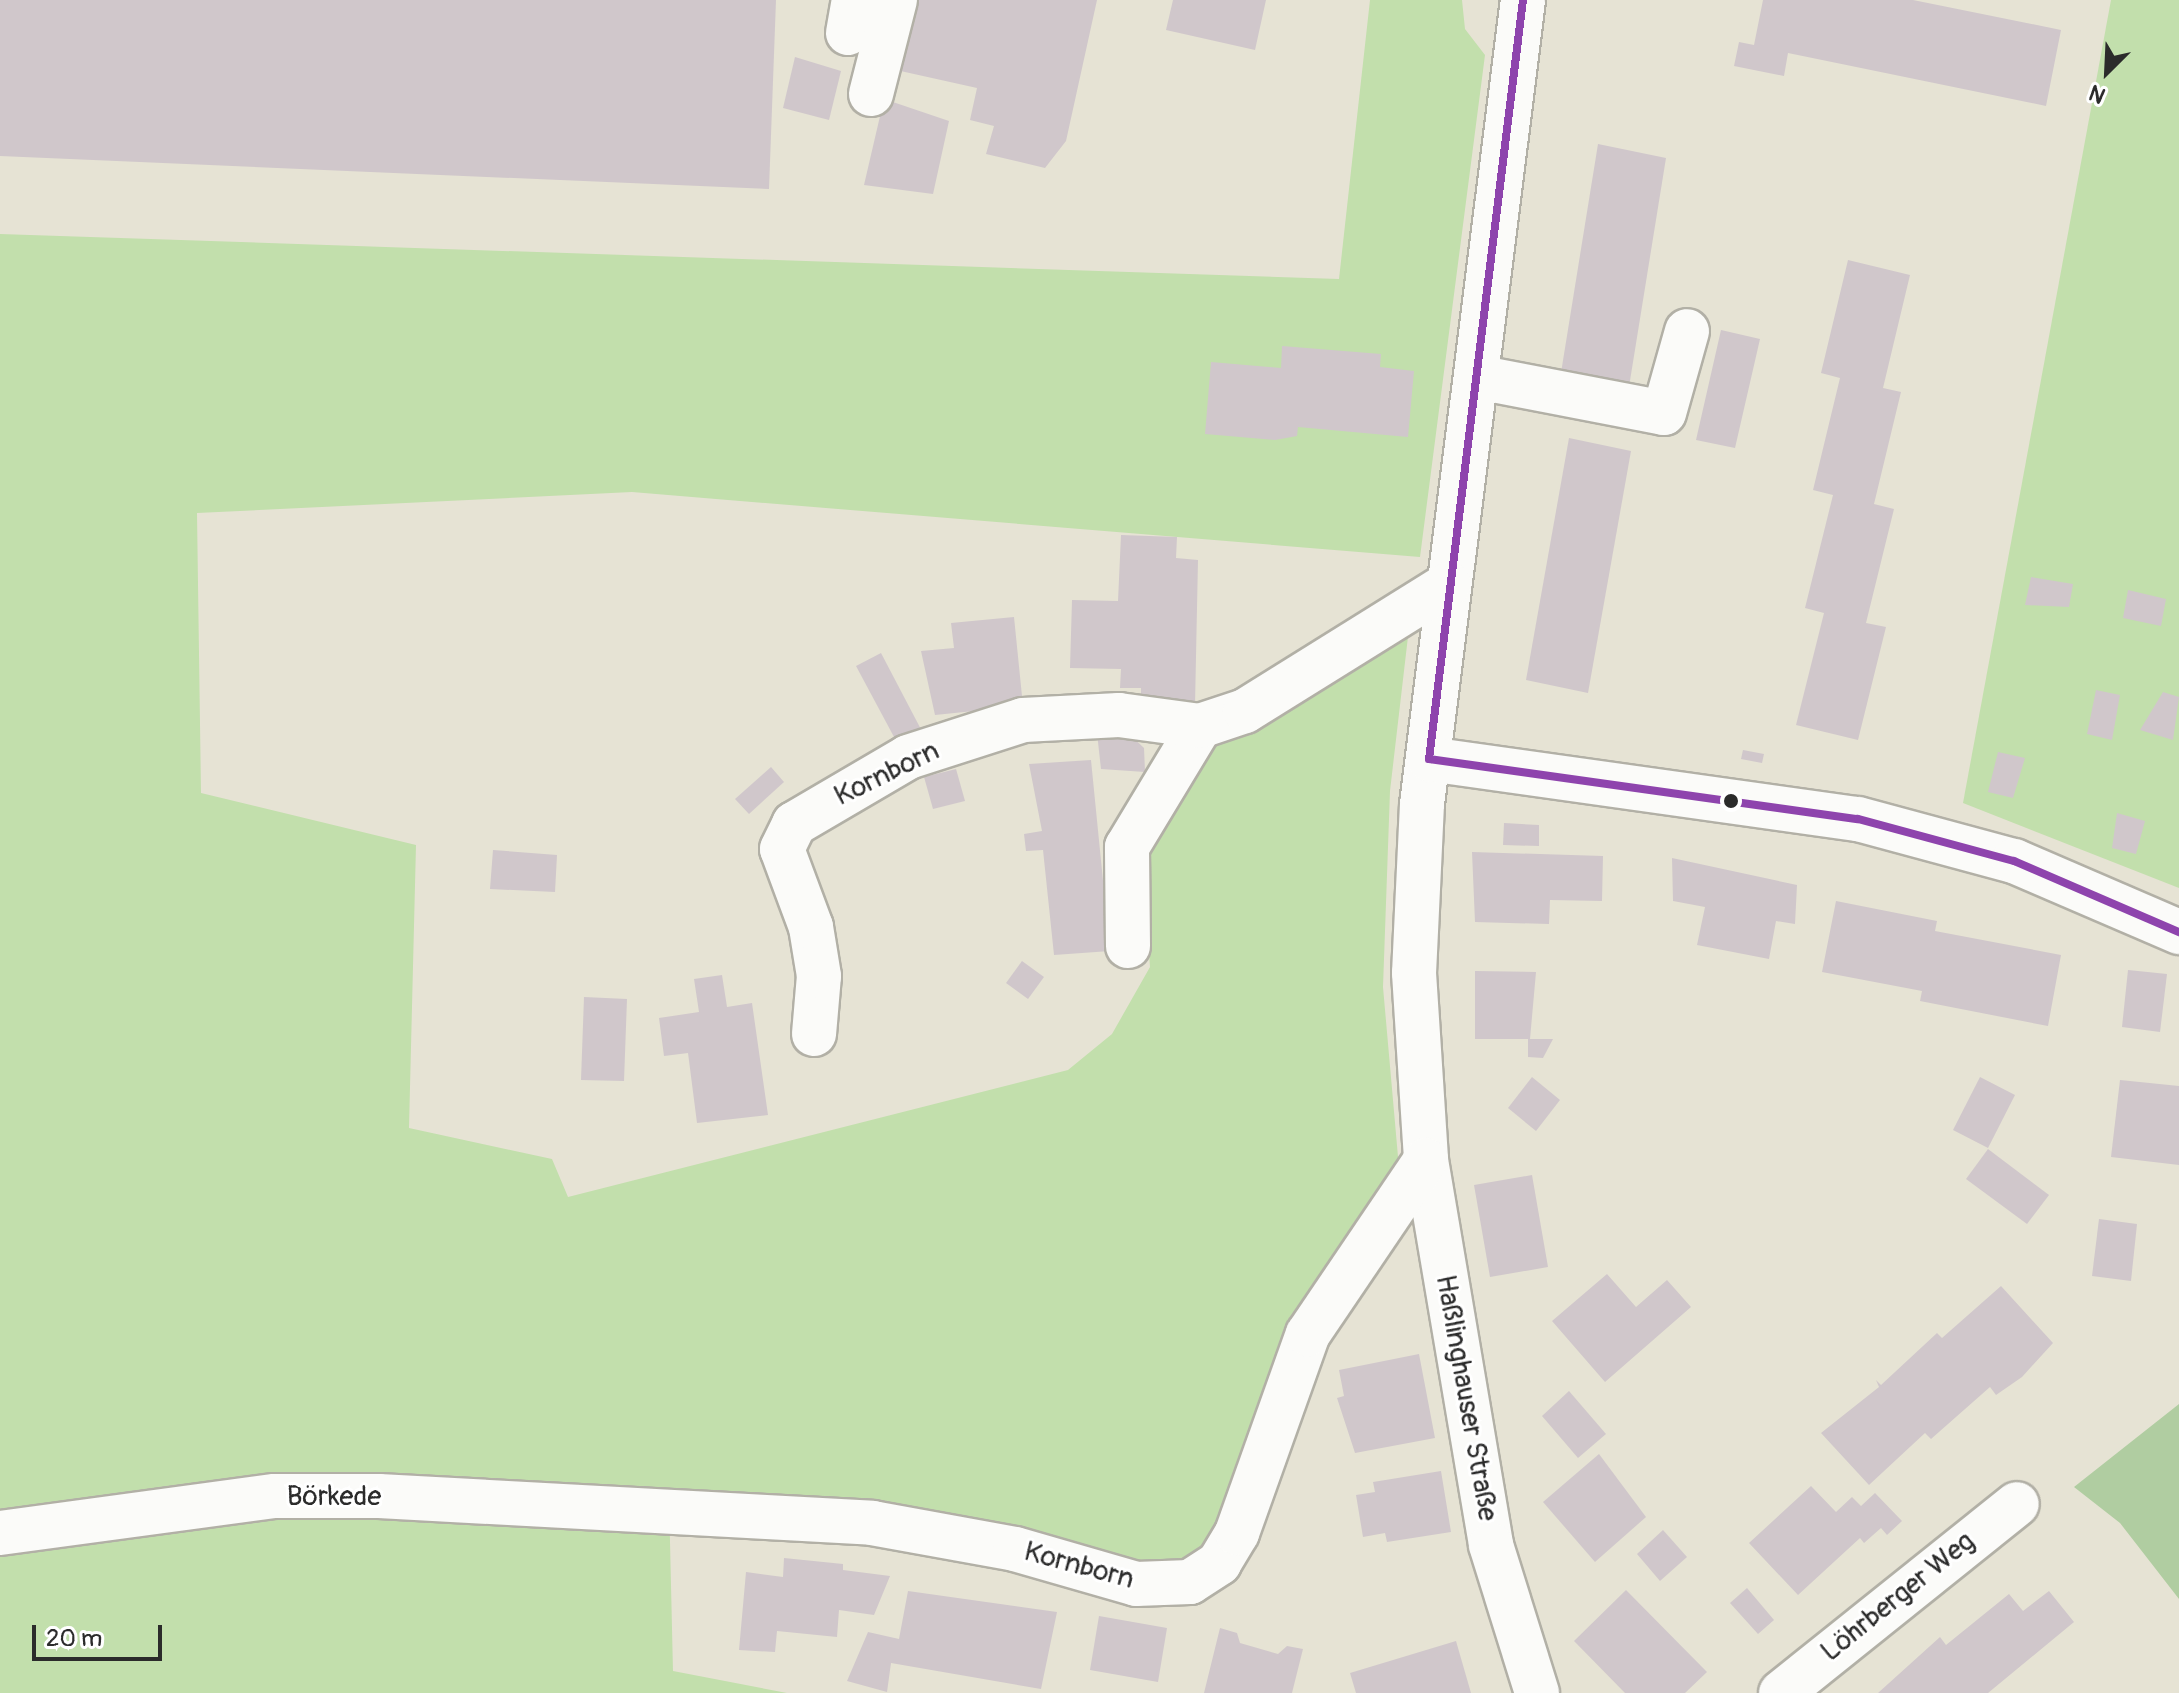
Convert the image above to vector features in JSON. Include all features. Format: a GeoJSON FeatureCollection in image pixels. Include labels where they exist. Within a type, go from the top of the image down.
{"type":"FeatureCollection","features":[{"type":"Feature","properties":{"kind":"street"},"geometry":{"type":"LineString","coordinates":[[871,94],[895,0]]}},
{"type":"Feature","properties":{"kind":"street","name":"Haßlinghauser Straße"},"geometry":{"type":"LineString","coordinates":[[1523,0],[1429,759],[1414,973],[1426,1160],[1491,1545],[1537,1693]]}},
{"type":"Feature","properties":{"kind":"street"},"geometry":{"type":"LineString","coordinates":[[1477,377],[1664,413],[1687,331]]}},
{"type":"Feature","properties":{"kind":"street","name":"Kornborn"},"geometry":{"type":"LineString","coordinates":[[814,1034],[819,976],[811,927],[782,849],[794,824],[908,757],[1023,720],[1119,715],[1200,726],[1245,711],[1449,584]]}},
{"type":"Feature","properties":{"kind":"street"},"geometry":{"type":"LineString","coordinates":[[1128,946],[1127,847],[1200,726]]}},
{"type":"Feature","properties":{"kind":"street"},"geometry":{"type":"LineString","coordinates":[[1429,759],[1858,819],[2014,861],[2179,932]]}},
{"type":"Feature","properties":{"kind":"street","name":"Kornborn"},"geometry":{"type":"LineString","coordinates":[[670,1513],[872,1523],[1015,1549],[1136,1584],[1190,1582],[1219,1563],[1237,1533],[1308,1334],[1426,1160]]}},
{"type":"Feature","properties":{"kind":"street","name":"Börkede"},"geometry":{"type":"LineString","coordinates":[[0,1533],[275,1496],[670,1513]]}},
{"type":"Feature","properties":{"kind":"street","name":"Löhrberger Weg"},"geometry":{"type":"LineString","coordinates":[[1781,1693],[2017,1504]]}},
{"type":"Feature","properties":{"kind":"green space"},"geometry":{"type":"Polygon","coordinates":[[[1370,0],[1462,0],[1465,29],[1485,55],[1420,557],[632,492],[197,513],[201,793],[416,845],[409,1128],[552,1159],[568,1197],[1068,1070],[1112,1034],[1150,967],[1143,867],[1222,732],[1409,628],[1390,791],[1383,987],[1399,1168],[1226,1526],[1199,1559],[1169,1571],[669,1498],[673,1671],[787,1693],[0,1693],[0,234],[1339,279],[1370,0]]]}},
{"type":"Feature","properties":{"kind":"green space"},"geometry":{"type":"Polygon","coordinates":[[[2111,0],[2179,0],[2179,888],[1963,803],[2111,0]]]}},
{"type":"Feature","properties":{"kind":"green space"},"geometry":{"type":"Polygon","coordinates":[[[2179,1404],[2179,1599],[2120,1523],[2074,1487],[2179,1404]]]}},
{"type":"Feature","properties":{"kind":"building"},"geometry":{"type":"Polygon","coordinates":[[[0,0],[776,0],[769,189],[0,156],[0,0]]]}},
{"type":"Feature","properties":{"kind":"building"},"geometry":{"type":"Polygon","coordinates":[[[912,0],[1097,0],[1066,141],[1045,168],[986,154],[994,126],[970,120],[977,88],[896,70],[912,0]]]}},
{"type":"Feature","properties":{"kind":"building"},"geometry":{"type":"Polygon","coordinates":[[[1173,0],[1266,0],[1255,50],[1166,30],[1173,0]]]}},
{"type":"Feature","properties":{"kind":"building"},"geometry":{"type":"Polygon","coordinates":[[[1763,0],[1913,0],[2061,30],[2046,106],[1788,53],[1784,76],[1734,66],[1739,42],[1754,45],[1763,0]]]}},
{"type":"Feature","properties":{"kind":"building"},"geometry":{"type":"Polygon","coordinates":[[[795,57],[841,71],[829,120],[783,108],[795,57]]]}},
{"type":"Feature","properties":{"kind":"building"},"geometry":{"type":"Polygon","coordinates":[[[884,99],[949,121],[933,194],[864,185],[884,99]]]}},
{"type":"Feature","properties":{"kind":"building"},"geometry":{"type":"Polygon","coordinates":[[[1598,144],[1666,158],[1628,393],[1560,379],[1598,144]]]}},
{"type":"Feature","properties":{"kind":"building"},"geometry":{"type":"Polygon","coordinates":[[[1848,260],[1910,275],[1883,388],[1901,392],[1874,504],[1894,509],[1866,623],[1886,627],[1858,740],[1796,725],[1824,613],[1805,608],[1833,495],[1813,490],[1840,378],[1821,373],[1848,260]]]}},
{"type":"Feature","properties":{"kind":"building"},"geometry":{"type":"Polygon","coordinates":[[[1721,330],[1760,339],[1735,448],[1696,440],[1721,330]]]}},
{"type":"Feature","properties":{"kind":"building"},"geometry":{"type":"Polygon","coordinates":[[[1282,346],[1381,354],[1380,367],[1414,371],[1408,437],[1298,427],[1297,436],[1275,440],[1205,434],[1211,362],[1281,368],[1282,346]]]}},
{"type":"Feature","properties":{"kind":"building"},"geometry":{"type":"Polygon","coordinates":[[[1569,438],[1631,451],[1588,693],[1526,680],[1569,438]]]}},
{"type":"Feature","properties":{"kind":"building"},"geometry":{"type":"Polygon","coordinates":[[[1121,535],[1177,537],[1176,558],[1198,560],[1195,705],[1141,703],[1141,688],[1120,688],[1121,669],[1070,668],[1072,600],[1118,601],[1121,535]]]}},
{"type":"Feature","properties":{"kind":"building"},"geometry":{"type":"Polygon","coordinates":[[[2031,577],[2073,584],[2069,607],[2025,605],[2031,577]]]}},
{"type":"Feature","properties":{"kind":"building"},"geometry":{"type":"Polygon","coordinates":[[[2128,590],[2166,599],[2161,626],[2123,618],[2128,590]]]}},
{"type":"Feature","properties":{"kind":"building"},"geometry":{"type":"Polygon","coordinates":[[[1014,617],[1023,706],[935,715],[921,651],[954,648],[951,623],[1014,617]]]}},
{"type":"Feature","properties":{"kind":"building"},"geometry":{"type":"Polygon","coordinates":[[[881,653],[925,737],[901,750],[856,666],[881,653]]]}},
{"type":"Feature","properties":{"kind":"building"},"geometry":{"type":"Polygon","coordinates":[[[2096,690],[2120,695],[2112,740],[2087,734],[2096,690]]]}},
{"type":"Feature","properties":{"kind":"building"},"geometry":{"type":"Polygon","coordinates":[[[2163,692],[2179,697],[2173,740],[2140,730],[2163,692]]]}},
{"type":"Feature","properties":{"kind":"building"},"geometry":{"type":"Polygon","coordinates":[[[1122,727],[1144,748],[1145,772],[1101,769],[1097,733],[1122,727]]]}},
{"type":"Feature","properties":{"kind":"building"},"geometry":{"type":"Polygon","coordinates":[[[1743,750],[1764,754],[1762,763],[1741,759],[1743,750]]]}},
{"type":"Feature","properties":{"kind":"building"},"geometry":{"type":"Polygon","coordinates":[[[1998,752],[2025,758],[2013,798],[1988,792],[1998,752]]]}},
{"type":"Feature","properties":{"kind":"building"},"geometry":{"type":"Polygon","coordinates":[[[1091,760],[1110,951],[1054,955],[1043,850],[1026,851],[1024,834],[1042,831],[1029,764],[1091,760]]]}},
{"type":"Feature","properties":{"kind":"building"},"geometry":{"type":"Polygon","coordinates":[[[771,767],[784,782],[749,814],[735,799],[771,767]]]}},
{"type":"Feature","properties":{"kind":"building"},"geometry":{"type":"Polygon","coordinates":[[[956,769],[965,801],[933,809],[924,777],[956,769]]]}},
{"type":"Feature","properties":{"kind":"building"},"geometry":{"type":"Polygon","coordinates":[[[2117,813],[2145,821],[2136,854],[2112,848],[2117,813]]]}},
{"type":"Feature","properties":{"kind":"building"},"geometry":{"type":"Polygon","coordinates":[[[1504,823],[1539,825],[1539,846],[1503,845],[1504,823]]]}},
{"type":"Feature","properties":{"kind":"building"},"geometry":{"type":"Polygon","coordinates":[[[493,850],[557,855],[555,892],[490,889],[493,850]]]}},
{"type":"Feature","properties":{"kind":"building"},"geometry":{"type":"Polygon","coordinates":[[[1472,852],[1603,856],[1602,901],[1550,900],[1549,924],[1475,922],[1472,852]]]}},
{"type":"Feature","properties":{"kind":"building"},"geometry":{"type":"Polygon","coordinates":[[[1672,858],[1797,885],[1795,924],[1776,921],[1769,959],[1697,945],[1705,907],[1673,901],[1672,858]]]}},
{"type":"Feature","properties":{"kind":"building"},"geometry":{"type":"Polygon","coordinates":[[[1836,901],[1937,921],[1935,931],[2061,955],[2048,1026],[1920,1001],[1922,991],[1822,972],[1836,901]]]}},
{"type":"Feature","properties":{"kind":"building"},"geometry":{"type":"Polygon","coordinates":[[[1022,961],[1044,977],[1028,999],[1006,983],[1022,961]]]}},
{"type":"Feature","properties":{"kind":"building"},"geometry":{"type":"Polygon","coordinates":[[[2128,970],[2167,974],[2160,1032],[2122,1027],[2128,970]]]}},
{"type":"Feature","properties":{"kind":"building"},"geometry":{"type":"Polygon","coordinates":[[[1475,971],[1536,972],[1530,1039],[1475,1039],[1475,971]]]}},
{"type":"Feature","properties":{"kind":"building"},"geometry":{"type":"Polygon","coordinates":[[[722,975],[727,1007],[752,1003],[768,1115],[697,1123],[688,1053],[664,1056],[659,1018],[699,1012],[694,979],[722,975]]]}},
{"type":"Feature","properties":{"kind":"building"},"geometry":{"type":"Polygon","coordinates":[[[584,997],[627,999],[624,1081],[581,1080],[584,997]]]}},
{"type":"Feature","properties":{"kind":"building"},"geometry":{"type":"Polygon","coordinates":[[[1528,1039],[1553,1039],[1543,1058],[1528,1057],[1528,1039]]]}},
{"type":"Feature","properties":{"kind":"building"},"geometry":{"type":"Polygon","coordinates":[[[1532,1077],[1560,1100],[1536,1131],[1508,1108],[1532,1077]]]}},
{"type":"Feature","properties":{"kind":"building"},"geometry":{"type":"Polygon","coordinates":[[[1980,1077],[2015,1095],[1988,1148],[1953,1130],[1980,1077]]]}},
{"type":"Feature","properties":{"kind":"building"},"geometry":{"type":"Polygon","coordinates":[[[2120,1080],[2179,1086],[2179,1165],[2111,1157],[2120,1080]]]}},
{"type":"Feature","properties":{"kind":"building"},"geometry":{"type":"Polygon","coordinates":[[[1988,1149],[2049,1195],[2027,1224],[1966,1179],[1988,1149]]]}},
{"type":"Feature","properties":{"kind":"building"},"geometry":{"type":"Polygon","coordinates":[[[1532,1175],[1548,1267],[1490,1277],[1474,1185],[1532,1175]]]}},
{"type":"Feature","properties":{"kind":"building"},"geometry":{"type":"Polygon","coordinates":[[[2099,1219],[2137,1224],[2131,1281],[2092,1276],[2099,1219]]]}},
{"type":"Feature","properties":{"kind":"building"},"geometry":{"type":"Polygon","coordinates":[[[1607,1274],[1636,1307],[1667,1280],[1691,1307],[1605,1382],[1552,1321],[1607,1274]]]}},
{"type":"Feature","properties":{"kind":"building"},"geometry":{"type":"Polygon","coordinates":[[[2001,1286],[2053,1343],[2022,1377],[1996,1395],[1990,1387],[1931,1439],[1925,1433],[1869,1485],[1821,1433],[1879,1387],[1876,1380],[1881,1385],[1937,1333],[1942,1338],[2001,1286]]]}},
{"type":"Feature","properties":{"kind":"building"},"geometry":{"type":"Polygon","coordinates":[[[1419,1354],[1435,1438],[1355,1453],[1337,1398],[1344,1396],[1339,1370],[1419,1354]]]}},
{"type":"Feature","properties":{"kind":"building"},"geometry":{"type":"Polygon","coordinates":[[[1569,1391],[1606,1434],[1578,1458],[1542,1416],[1569,1391]]]}},
{"type":"Feature","properties":{"kind":"building"},"geometry":{"type":"Polygon","coordinates":[[[1599,1454],[1646,1517],[1595,1562],[1543,1502],[1599,1454]]]}},
{"type":"Feature","properties":{"kind":"building"},"geometry":{"type":"Polygon","coordinates":[[[1441,1471],[1451,1532],[1387,1542],[1385,1533],[1363,1537],[1356,1495],[1375,1492],[1373,1482],[1441,1471]]]}},
{"type":"Feature","properties":{"kind":"building"},"geometry":{"type":"Polygon","coordinates":[[[1811,1486],[1836,1512],[1852,1497],[1861,1506],[1875,1493],[1902,1521],[1887,1535],[1881,1528],[1864,1543],[1860,1538],[1798,1595],[1749,1543],[1811,1486]]]}},
{"type":"Feature","properties":{"kind":"building"},"geometry":{"type":"Polygon","coordinates":[[[1663,1530],[1687,1557],[1660,1581],[1637,1554],[1663,1530]]]}},
{"type":"Feature","properties":{"kind":"building"},"geometry":{"type":"Polygon","coordinates":[[[784,1558],[843,1564],[843,1570],[890,1576],[874,1615],[839,1610],[837,1637],[777,1631],[775,1652],[739,1650],[746,1572],[783,1577],[784,1558]]]}},
{"type":"Feature","properties":{"kind":"building"},"geometry":{"type":"Polygon","coordinates":[[[1747,1588],[1774,1620],[1758,1634],[1730,1603],[1747,1588]]]}},
{"type":"Feature","properties":{"kind":"building"},"geometry":{"type":"Polygon","coordinates":[[[1626,1590],[1707,1672],[1685,1693],[1625,1693],[1574,1641],[1626,1590]]]}},
{"type":"Feature","properties":{"kind":"building"},"geometry":{"type":"Polygon","coordinates":[[[908,1591],[1057,1612],[1041,1689],[891,1663],[887,1692],[847,1681],[868,1632],[899,1639],[908,1591]]]}},
{"type":"Feature","properties":{"kind":"building"},"geometry":{"type":"Polygon","coordinates":[[[2049,1591],[2074,1622],[1988,1693],[1878,1693],[1940,1637],[1946,1645],[2009,1594],[2023,1611],[2049,1591]]]}},
{"type":"Feature","properties":{"kind":"building"},"geometry":{"type":"Polygon","coordinates":[[[1099,1616],[1167,1628],[1158,1682],[1090,1670],[1099,1616]]]}},
{"type":"Feature","properties":{"kind":"building"},"geometry":{"type":"Polygon","coordinates":[[[1220,1628],[1237,1633],[1240,1643],[1278,1654],[1287,1646],[1303,1649],[1292,1693],[1204,1693],[1220,1628]]]}},
{"type":"Feature","properties":{"kind":"building"},"geometry":{"type":"Polygon","coordinates":[[[1456,1641],[1471,1693],[1356,1693],[1350,1673],[1456,1641]]]}},
{"type":"Feature","properties":{"kind":"transit line"},"geometry":{"type":"LineString","coordinates":[[1523,0],[1429,759],[1858,819],[2014,861],[2179,932]]}}]}
